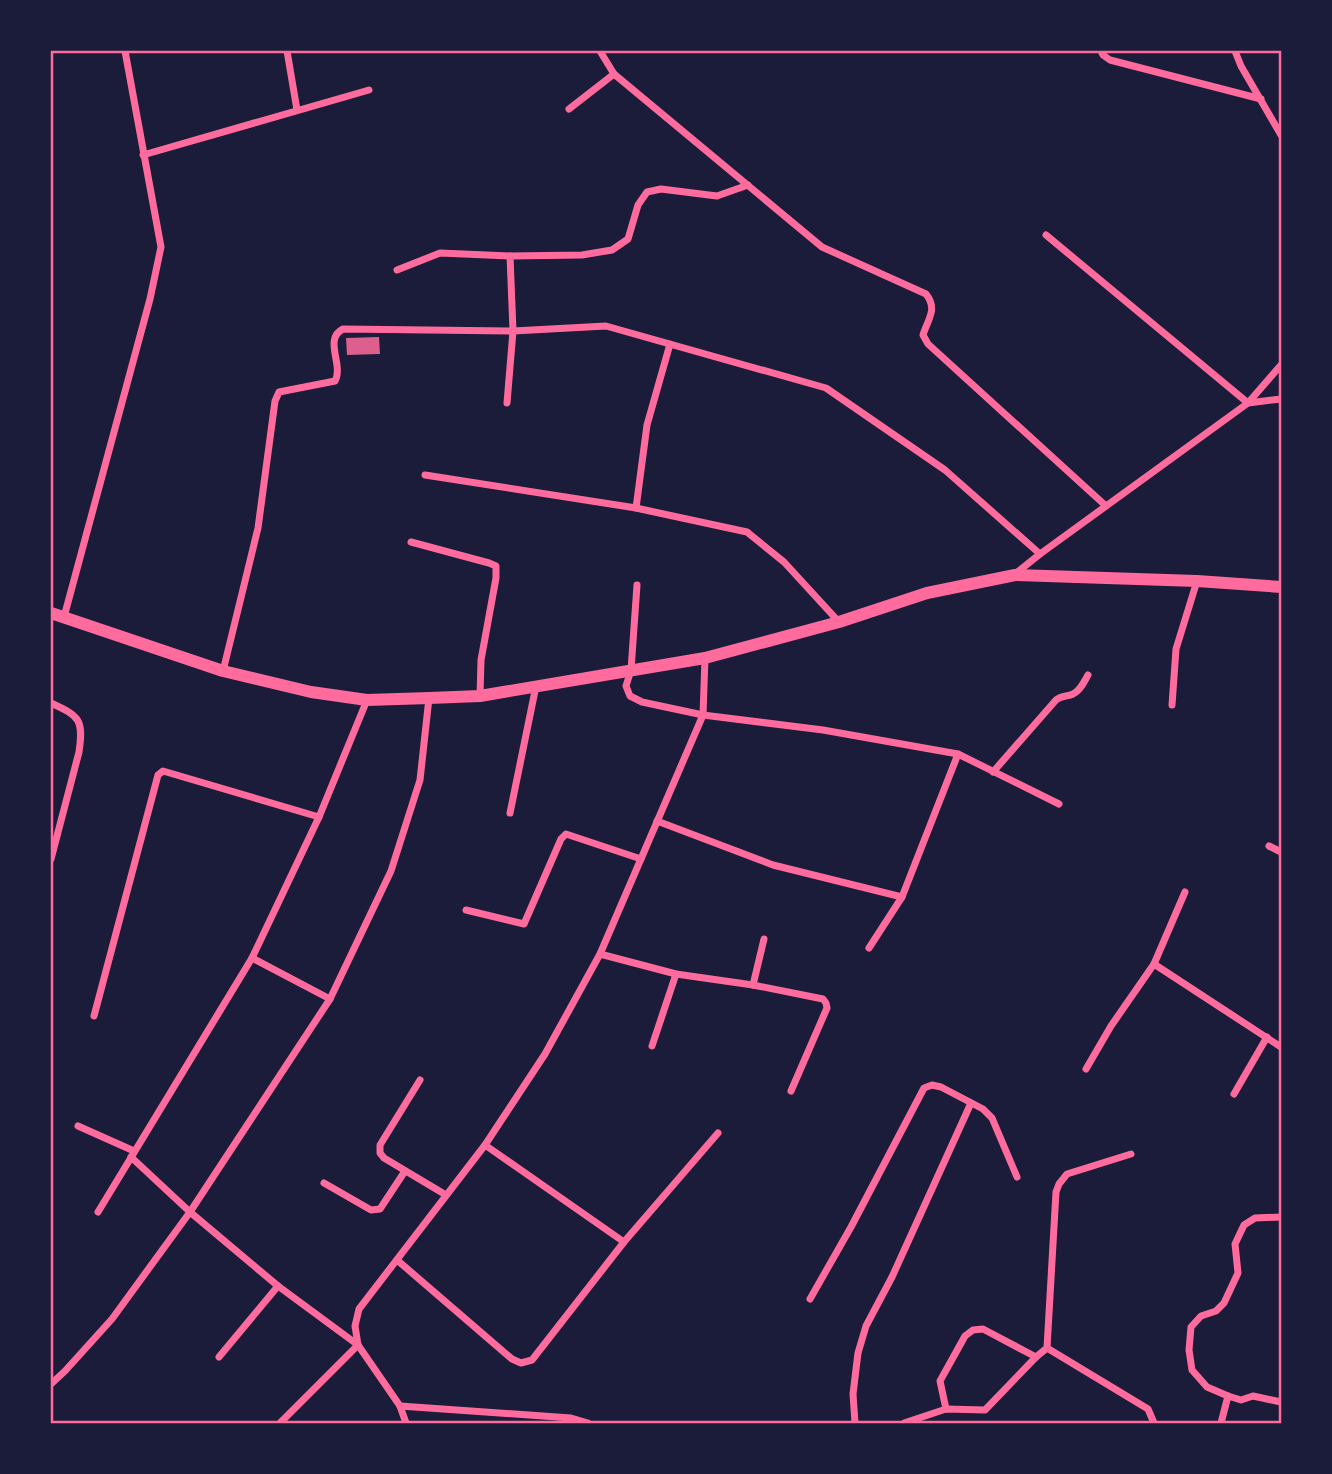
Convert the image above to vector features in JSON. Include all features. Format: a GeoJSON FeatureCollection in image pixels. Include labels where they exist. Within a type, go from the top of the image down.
{"type":"FeatureCollection","features":[{"type":"Feature","properties":{"kind":"main road"},"geometry":{"type":"LineString","coordinates":[[51,613],[223,671],[311,692],[367,700],[480,696],[705,657],[839,622],[927,593],[1015,575],[1197,581],[1281,587]]}},
{"type":"Feature","properties":{"kind":"street"},"geometry":{"type":"LineString","coordinates":[[64,617],[150,299],[161,247],[125,51]]}},
{"type":"Feature","properties":{"kind":"street"},"geometry":{"type":"LineString","coordinates":[[288,51],[297,110]]}},
{"type":"Feature","properties":{"kind":"street"},"geometry":{"type":"LineString","coordinates":[[600,51],[614,74],[822,247],[926,294],[933,309],[923,335],[928,344],[1106,506]]}},
{"type":"Feature","properties":{"kind":"street"},"geometry":{"type":"LineString","coordinates":[[1101,51],[1110,60],[1261,99]]}},
{"type":"Feature","properties":{"kind":"street"},"geometry":{"type":"LineString","coordinates":[[1235,51],[1281,135]]}},
{"type":"Feature","properties":{"kind":"street"},"geometry":{"type":"LineString","coordinates":[[569,109],[614,74]]}},
{"type":"Feature","properties":{"kind":"street"},"geometry":{"type":"LineString","coordinates":[[143,155],[369,90]]}},
{"type":"Feature","properties":{"kind":"street"},"geometry":{"type":"LineString","coordinates":[[397,270],[440,253],[582,255],[612,250],[628,239],[638,205],[647,192],[661,189],[717,196],[748,185]]}},
{"type":"Feature","properties":{"kind":"street"},"geometry":{"type":"LineString","coordinates":[[1046,235],[1248,402],[1281,399]]}},
{"type":"Feature","properties":{"kind":"street"},"geometry":{"type":"LineString","coordinates":[[507,403],[513,331],[510,256]]}},
{"type":"Feature","properties":{"kind":"street"},"geometry":{"type":"LineString","coordinates":[[223,671],[258,528],[275,401],[279,392],[335,381],[338,376],[334,338],[337,332],[343,329],[513,331],[606,326],[826,388],[945,470],[1040,554]]}},
{"type":"Feature","properties":{"kind":"street"},"geometry":{"type":"LineString","coordinates":[[636,508],[647,425],[670,344]]}},
{"type":"Feature","properties":{"kind":"street"},"geometry":{"type":"LineString","coordinates":[[1015,575],[1248,402],[1281,365]]}},
{"type":"Feature","properties":{"kind":"street"},"geometry":{"type":"LineString","coordinates":[[425,475],[636,508],[747,532],[784,562],[839,622]]}},
{"type":"Feature","properties":{"kind":"street"},"geometry":{"type":"LineString","coordinates":[[411,542],[496,566],[481,660],[480,696]]}},
{"type":"Feature","properties":{"kind":"street"},"geometry":{"type":"LineString","coordinates":[[1171,705],[1176,649],[1197,581]]}},
{"type":"Feature","properties":{"kind":"street"},"geometry":{"type":"LineString","coordinates":[[637,585],[631,670],[626,686],[630,696],[642,702],[703,715],[823,730],[958,754],[1059,804]]}},
{"type":"Feature","properties":{"kind":"street"},"geometry":{"type":"LineString","coordinates":[[358,1345],[355,1326],[359,1309],[485,1145],[545,1055],[600,954],[703,715],[705,657]]}},
{"type":"Feature","properties":{"kind":"street"},"geometry":{"type":"LineString","coordinates":[[993,772],[1056,700],[1060,696],[1077,692],[1088,675]]}},
{"type":"Feature","properties":{"kind":"street"},"geometry":{"type":"LineString","coordinates":[[510,813],[536,686]]}},
{"type":"Feature","properties":{"kind":"street"},"geometry":{"type":"LineString","coordinates":[[51,1384],[112,1319],[190,1212],[330,999],[391,871],[420,780],[429,698]]}},
{"type":"Feature","properties":{"kind":"street"},"geometry":{"type":"LineString","coordinates":[[98,1212],[252,958],[319,817],[367,700]]}},
{"type":"Feature","properties":{"kind":"street"},"geometry":{"type":"LineString","coordinates":[[51,703],[73,713],[79,722],[81,739],[51,859]]}},
{"type":"Feature","properties":{"kind":"street"},"geometry":{"type":"LineString","coordinates":[[869,948],[902,897],[958,754]]}},
{"type":"Feature","properties":{"kind":"street"},"geometry":{"type":"LineString","coordinates":[[94,1016],[158,775],[163,771],[319,817]]}},
{"type":"Feature","properties":{"kind":"street"},"geometry":{"type":"LineString","coordinates":[[657,821],[773,865],[902,897]]}},
{"type":"Feature","properties":{"kind":"street"},"geometry":{"type":"LineString","coordinates":[[466,911],[524,924],[561,839],[566,834],[641,859]]}},
{"type":"Feature","properties":{"kind":"street"},"geometry":{"type":"LineString","coordinates":[[1269,846],[1281,852]]}},
{"type":"Feature","properties":{"kind":"street"},"geometry":{"type":"LineString","coordinates":[[1086,1069],[1111,1026],[1154,964],[1185,892]]}},
{"type":"Feature","properties":{"kind":"street"},"geometry":{"type":"LineString","coordinates":[[753,985],[764,939]]}},
{"type":"Feature","properties":{"kind":"street"},"geometry":{"type":"LineString","coordinates":[[600,954],[676,974],[823,999],[827,1008],[791,1091]]}},
{"type":"Feature","properties":{"kind":"street"},"geometry":{"type":"LineString","coordinates":[[252,958],[330,999]]}},
{"type":"Feature","properties":{"kind":"street"},"geometry":{"type":"LineString","coordinates":[[1154,964],[1281,1047]]}},
{"type":"Feature","properties":{"kind":"street"},"geometry":{"type":"LineString","coordinates":[[652,1046],[676,974]]}},
{"type":"Feature","properties":{"kind":"street"},"geometry":{"type":"LineString","coordinates":[[1234,1094],[1267,1037]]}},
{"type":"Feature","properties":{"kind":"street"},"geometry":{"type":"LineString","coordinates":[[420,1080],[380,1145],[380,1153],[446,1195]]}},
{"type":"Feature","properties":{"kind":"street"},"geometry":{"type":"LineString","coordinates":[[810,1299],[924,1088],[932,1085],[941,1087],[983,1109],[992,1118],[1017,1177]]}},
{"type":"Feature","properties":{"kind":"street"},"geometry":{"type":"LineString","coordinates":[[855,1423],[853,1394],[858,1353],[866,1325],[971,1103]]}},
{"type":"Feature","properties":{"kind":"street"},"geometry":{"type":"LineString","coordinates":[[78,1126],[133,1154],[190,1212],[278,1286],[358,1345],[400,1406],[405,1423]]}},
{"type":"Feature","properties":{"kind":"street"},"geometry":{"type":"LineString","coordinates":[[397,1260],[512,1359],[522,1363],[532,1360],[624,1242],[718,1133]]}},
{"type":"Feature","properties":{"kind":"street"},"geometry":{"type":"LineString","coordinates":[[485,1145],[624,1242]]}},
{"type":"Feature","properties":{"kind":"street"},"geometry":{"type":"LineString","coordinates":[[904,1423],[946,1409],[985,1410],[1046,1348],[1056,1192],[1059,1184],[1067,1174],[1131,1154]]}},
{"type":"Feature","properties":{"kind":"street"},"geometry":{"type":"LineString","coordinates":[[324,1183],[371,1210],[380,1209],[405,1171]]}},
{"type":"Feature","properties":{"kind":"street"},"geometry":{"type":"LineString","coordinates":[[1281,1217],[1255,1218],[1244,1225],[1235,1244],[1238,1273],[1224,1303],[1216,1311],[1201,1315],[1191,1327],[1189,1350],[1192,1370],[1207,1387],[1241,1400],[1253,1396],[1281,1402]]}},
{"type":"Feature","properties":{"kind":"street"},"geometry":{"type":"LineString","coordinates":[[219,1357],[278,1286]]}},
{"type":"Feature","properties":{"kind":"street"},"geometry":{"type":"LineString","coordinates":[[946,1409],[940,1381],[965,1336],[973,1330],[983,1329],[1036,1357]]}},
{"type":"Feature","properties":{"kind":"street"},"geometry":{"type":"LineString","coordinates":[[280,1423],[358,1345]]}},
{"type":"Feature","properties":{"kind":"street"},"geometry":{"type":"LineString","coordinates":[[1046,1348],[1148,1409],[1154,1423]]}},
{"type":"Feature","properties":{"kind":"street"},"geometry":{"type":"LineString","coordinates":[[1221,1423],[1228,1396]]}},
{"type":"Feature","properties":{"kind":"street"},"geometry":{"type":"LineString","coordinates":[[400,1406],[540,1420],[571,1418],[588,1423]]}},
{"type":"Feature","properties":{"kind":"building"},"geometry":{"type":"Polygon","coordinates":[[[379,337],[380,354],[347,355],[346,338],[379,337]]]}}]}
